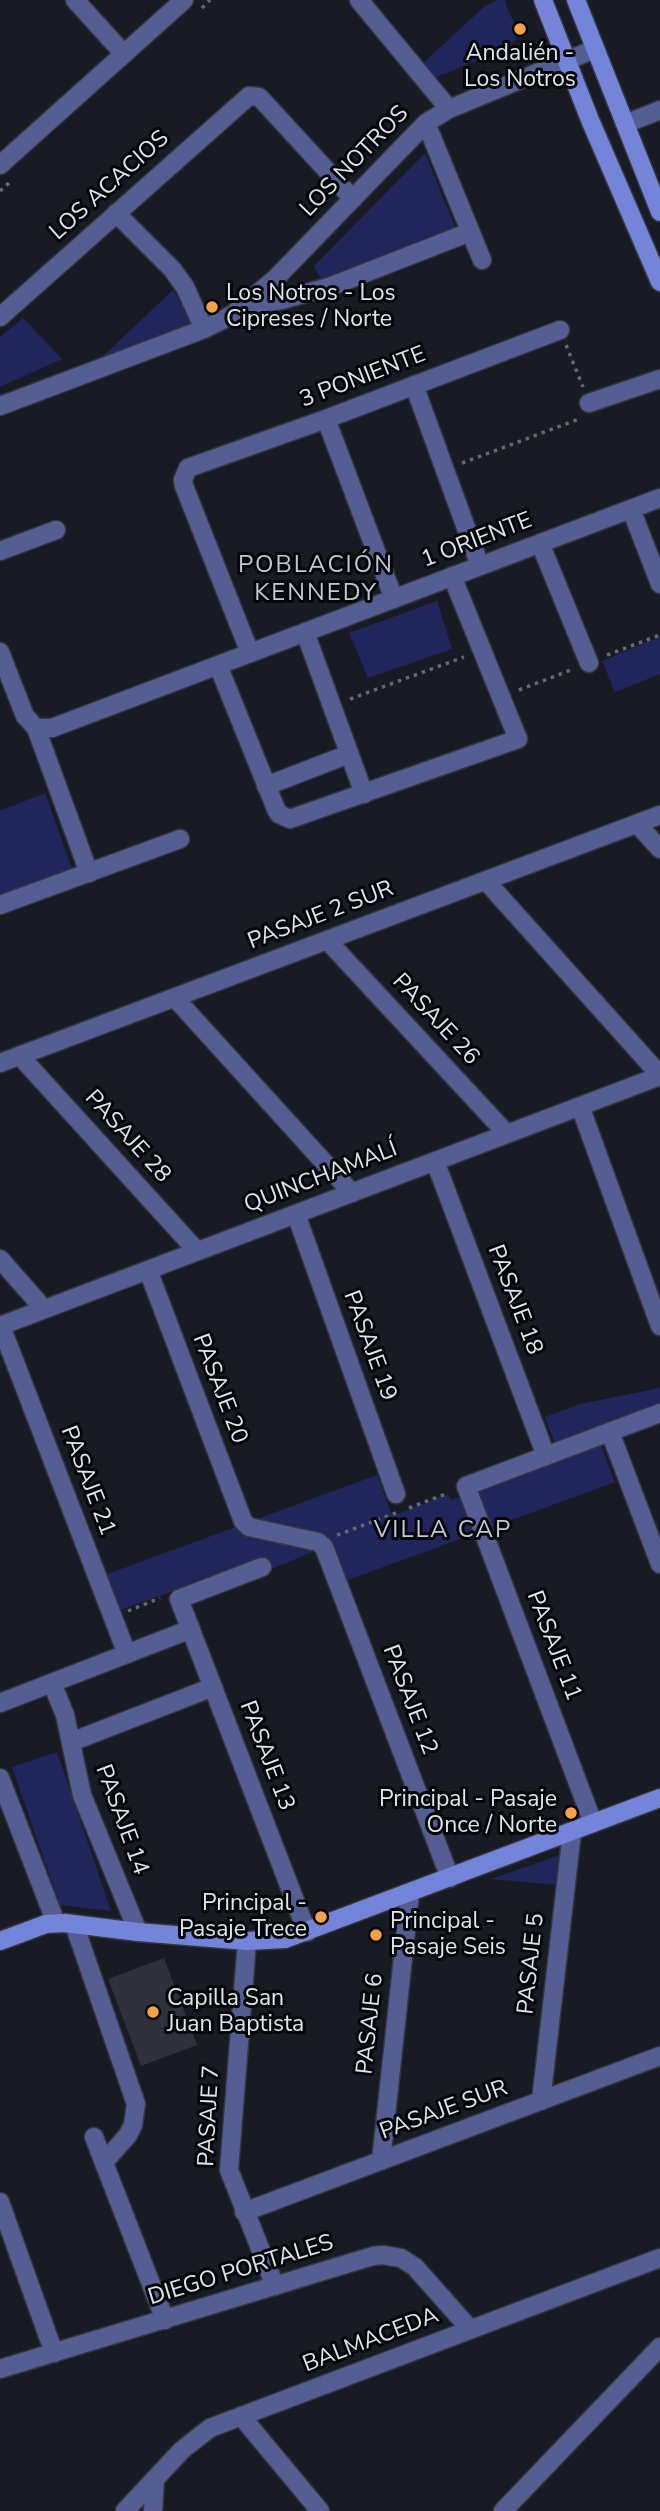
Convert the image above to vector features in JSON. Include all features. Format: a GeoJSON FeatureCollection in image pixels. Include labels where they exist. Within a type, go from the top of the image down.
{"type":"FeatureCollection","features":[{"type":"Feature","properties":{"kind":"main road"},"geometry":{"type":"LineString","coordinates":[[543,0],[566,62],[660,282]]}},
{"type":"Feature","properties":{"kind":"main road"},"geometry":{"type":"LineString","coordinates":[[576,0],[660,212]]}},
{"type":"Feature","properties":{"kind":"main road"},"geometry":{"type":"LineString","coordinates":[[0,1941],[55,1923],[247,1941],[285,1939],[411,1894],[660,1798]]}},
{"type":"Feature","properties":{"kind":"street"},"geometry":{"type":"LineString","coordinates":[[75,0],[124,54]]}},
{"type":"Feature","properties":{"kind":"street"},"geometry":{"type":"LineString","coordinates":[[0,165],[184,0]]}},
{"type":"Feature","properties":{"kind":"street"},"geometry":{"type":"LineString","coordinates":[[359,0],[449,109]]}},
{"type":"Feature","properties":{"kind":"street","name":"LOS NOTROS"},"geometry":{"type":"LineString","coordinates":[[0,405],[225,319],[246,305],[275,279],[426,123],[449,109],[595,49]]}},
{"type":"Feature","properties":{"kind":"street","name":"LOS ACACIOS"},"geometry":{"type":"LineString","coordinates":[[0,317],[245,98],[254,95],[263,101],[353,199]]}},
{"type":"Feature","properties":{"kind":"street"},"geometry":{"type":"LineString","coordinates":[[625,124],[660,110]]}},
{"type":"Feature","properties":{"kind":"street"},"geometry":{"type":"LineString","coordinates":[[426,123],[482,260]]}},
{"type":"Feature","properties":{"kind":"street"},"geometry":{"type":"LineString","coordinates":[[116,213],[172,269],[185,287],[204,329]]}},
{"type":"Feature","properties":{"kind":"street","name":"LOS NOTROS"},"geometry":{"type":"LineString","coordinates":[[246,305],[281,300],[329,287],[470,232]]}},
{"type":"Feature","properties":{"kind":"street","name":"3 PONIENTE"},"geometry":{"type":"LineString","coordinates":[[250,653],[184,486],[184,473],[194,464],[326,419],[561,330]]}},
{"type":"Feature","properties":{"kind":"street"},"geometry":{"type":"LineString","coordinates":[[589,403],[660,379]]}},
{"type":"Feature","properties":{"kind":"street"},"geometry":{"type":"LineString","coordinates":[[414,385],[481,566]]}},
{"type":"Feature","properties":{"kind":"street"},"geometry":{"type":"LineString","coordinates":[[326,419],[394,599]]}},
{"type":"Feature","properties":{"kind":"street","name":"1 ORIENTE"},"geometry":{"type":"LineString","coordinates":[[36,728],[52,728],[660,498]]}},
{"type":"Feature","properties":{"kind":"street"},"geometry":{"type":"LineString","coordinates":[[631,509],[660,584]]}},
{"type":"Feature","properties":{"kind":"street"},"geometry":{"type":"LineString","coordinates":[[0,551],[56,530]]}},
{"type":"Feature","properties":{"kind":"street"},"geometry":{"type":"LineString","coordinates":[[540,543],[589,663]]}},
{"type":"Feature","properties":{"kind":"street"},"geometry":{"type":"LineString","coordinates":[[218,665],[275,809],[284,818],[296,818],[517,739],[452,576]]}},
{"type":"Feature","properties":{"kind":"street"},"geometry":{"type":"LineString","coordinates":[[305,632],[363,794]]}},
{"type":"Feature","properties":{"kind":"street"},"geometry":{"type":"LineString","coordinates":[[0,652],[25,716],[36,728],[89,873]]}},
{"type":"Feature","properties":{"kind":"street"},"geometry":{"type":"LineString","coordinates":[[266,786],[349,754]]}},
{"type":"Feature","properties":{"kind":"street","name":"PASAJE 2 SUR"},"geometry":{"type":"LineString","coordinates":[[0,1063],[660,815]]}},
{"type":"Feature","properties":{"kind":"street"},"geometry":{"type":"LineString","coordinates":[[637,824],[660,849]]}},
{"type":"Feature","properties":{"kind":"street"},"geometry":{"type":"LineString","coordinates":[[0,905],[180,839]]}},
{"type":"Feature","properties":{"kind":"street"},"geometry":{"type":"LineString","coordinates":[[486,881],[660,1075]]}},
{"type":"Feature","properties":{"kind":"street","name":"PASAJE 26"},"geometry":{"type":"LineString","coordinates":[[327,940],[507,1134]]}},
{"type":"Feature","properties":{"kind":"street"},"geometry":{"type":"LineString","coordinates":[[175,998],[352,1193]]}},
{"type":"Feature","properties":{"kind":"street","name":"PASAJE 28"},"geometry":{"type":"LineString","coordinates":[[20,1056],[197,1251]]}},
{"type":"Feature","properties":{"kind":"street","name":"QUINCHAMALÍ"},"geometry":{"type":"LineString","coordinates":[[1,1326],[660,1075]]}},
{"type":"Feature","properties":{"kind":"street"},"geometry":{"type":"LineString","coordinates":[[580,1106],[660,1326]]}},
{"type":"Feature","properties":{"kind":"street","name":"PASAJE 18"},"geometry":{"type":"LineString","coordinates":[[435,1161],[546,1456]]}},
{"type":"Feature","properties":{"kind":"street","name":"PASAJE 19"},"geometry":{"type":"LineString","coordinates":[[296,1214],[396,1494]]}},
{"type":"Feature","properties":{"kind":"street"},"geometry":{"type":"LineString","coordinates":[[0,1259],[44,1309]]}},
{"type":"Feature","properties":{"kind":"street","name":"PASAJE 20"},"geometry":{"type":"LineString","coordinates":[[148,1270],[246,1525],[318,1542]]}},
{"type":"Feature","properties":{"kind":"street","name":"PASAJE 21"},"geometry":{"type":"LineString","coordinates":[[1,1326],[127,1654]]}},
{"type":"Feature","properties":{"kind":"street"},"geometry":{"type":"LineString","coordinates":[[546,1456],[660,1413]]}},
{"type":"Feature","properties":{"kind":"street"},"geometry":{"type":"LineString","coordinates":[[610,1432],[660,1564]]}},
{"type":"Feature","properties":{"kind":"street","name":"PASAJE 11"},"geometry":{"type":"LineString","coordinates":[[546,1456],[466,1486],[593,1823]]}},
{"type":"Feature","properties":{"kind":"street","name":"PASAJE 12"},"geometry":{"type":"LineString","coordinates":[[318,1542],[324,1547],[450,1878]]}},
{"type":"Feature","properties":{"kind":"street"},"geometry":{"type":"LineString","coordinates":[[179,1599],[262,1567]]}},
{"type":"Feature","properties":{"kind":"street","name":"PASAJE 13"},"geometry":{"type":"LineString","coordinates":[[179,1599],[307,1931]]}},
{"type":"Feature","properties":{"kind":"street"},"geometry":{"type":"LineString","coordinates":[[0,1703],[191,1629]]}},
{"type":"Feature","properties":{"kind":"street","name":"PASAJE 14"},"geometry":{"type":"LineString","coordinates":[[52,1683],[65,1715],[82,1795],[138,1932]]}},
{"type":"Feature","properties":{"kind":"street"},"geometry":{"type":"LineString","coordinates":[[71,1742],[213,1687]]}},
{"type":"Feature","properties":{"kind":"street"},"geometry":{"type":"LineString","coordinates":[[0,1778],[55,1923]]}},
{"type":"Feature","properties":{"kind":"street","name":"PASAJE 5"},"geometry":{"type":"LineString","coordinates":[[541,2101],[572,1832]]}},
{"type":"Feature","properties":{"kind":"street","name":"PASAJE 6"},"geometry":{"type":"LineString","coordinates":[[381,2161],[411,1894]]}},
{"type":"Feature","properties":{"kind":"street"},"geometry":{"type":"LineString","coordinates":[[74,1924],[135,2104],[133,2125],[128,2135],[104,2162]]}},
{"type":"Feature","properties":{"kind":"street","name":"PASAJE 7"},"geometry":{"type":"LineString","coordinates":[[247,1941],[229,2170],[275,2286]]}},
{"type":"Feature","properties":{"kind":"street","name":"PASAJE SUR"},"geometry":{"type":"LineString","coordinates":[[244,2212],[660,2056]]}},
{"type":"Feature","properties":{"kind":"street"},"geometry":{"type":"LineString","coordinates":[[94,2137],[165,2320]]}},
{"type":"Feature","properties":{"kind":"street"},"geometry":{"type":"LineString","coordinates":[[0,2202],[54,2353]]}},
{"type":"Feature","properties":{"kind":"street","name":"DIEGO PORTALES"},"geometry":{"type":"LineString","coordinates":[[0,2369],[373,2256],[393,2256],[415,2267],[470,2329]]}},
{"type":"Feature","properties":{"kind":"street","name":"BALMACEDA"},"geometry":{"type":"LineString","coordinates":[[125,2511],[195,2438],[210,2428],[660,2258]]}},
{"type":"Feature","properties":{"kind":"street"},"geometry":{"type":"LineString","coordinates":[[503,2511],[660,2347]]}},
{"type":"Feature","properties":{"kind":"street"},"geometry":{"type":"LineString","coordinates":[[242,2416],[320,2511]]}},
{"type":"Feature","properties":{"kind":"street"},"geometry":{"type":"LineString","coordinates":[[153,2511],[155,2479]]}},
{"type":"Feature","properties":{"kind":"path"},"geometry":{"type":"LineString","coordinates":[[445,469],[587,416],[589,403],[561,330]]}},
{"type":"Feature","properties":{"kind":"path"},"geometry":{"type":"LineString","coordinates":[[331,706],[482,651]]}},
{"type":"Feature","properties":{"kind":"path"},"geometry":{"type":"LineString","coordinates":[[113,1617],[162,1597],[179,1599]]}},
{"type":"Feature","properties":{"kind":"shaded area"},"geometry":{"type":"Polygon","coordinates":[[[497,0],[505,0],[518,30],[515,41],[492,54],[422,83],[419,67],[485,6],[497,0]]]}},
{"type":"Feature","properties":{"kind":"shaded area"},"geometry":{"type":"Polygon","coordinates":[[[425,153],[455,227],[321,279],[314,266],[425,153]]]}},
{"type":"Feature","properties":{"kind":"shaded area"},"geometry":{"type":"Polygon","coordinates":[[[173,290],[197,329],[102,357],[173,290]]]}},
{"type":"Feature","properties":{"kind":"shaded area"},"geometry":{"type":"Polygon","coordinates":[[[23,318],[62,359],[0,387],[0,337],[23,318]]]}},
{"type":"Feature","properties":{"kind":"shaded area"},"geometry":{"type":"Polygon","coordinates":[[[437,601],[452,649],[368,678],[349,633],[437,601]]]}},
{"type":"Feature","properties":{"kind":"shaded area"},"geometry":{"type":"Polygon","coordinates":[[[660,637],[660,674],[615,692],[602,661],[660,637]]]}},
{"type":"Feature","properties":{"kind":"shaded area"},"geometry":{"type":"Polygon","coordinates":[[[45,793],[72,869],[0,896],[0,811],[45,793]]]}},
{"type":"Feature","properties":{"kind":"shaded area"},"geometry":{"type":"Polygon","coordinates":[[[660,1388],[660,1422],[601,1446],[615,1482],[348,1580],[331,1544],[191,1603],[184,1587],[120,1610],[105,1575],[377,1475],[392,1516],[448,1494],[451,1500],[561,1459],[545,1417],[580,1404],[660,1388]]]}},
{"type":"Feature","properties":{"kind":"shaded area"},"geometry":{"type":"Polygon","coordinates":[[[57,1752],[111,1911],[60,1905],[12,1767],[57,1752]]]}},
{"type":"Feature","properties":{"kind":"shaded area"},"geometry":{"type":"Polygon","coordinates":[[[563,1854],[559,1885],[491,1879],[563,1854]]]}},
{"type":"Feature","properties":{"kind":"building","name":"Capilla San Juan Baptista"},"geometry":{"type":"Polygon","coordinates":[[[164,1958],[197,2045],[141,2066],[108,1979],[164,1958]]]}},
{"type":"Feature","properties":{"kind":"place","name":"Andalién - Los Notros"},"geometry":{"type":"Point","coordinates":[520,29]}},
{"type":"Feature","properties":{"kind":"place","name":"Los Notros - Los Cipreses / Norte"},"geometry":{"type":"Point","coordinates":[212,307]}},
{"type":"Feature","properties":{"kind":"place","name":"Principal - Pasaje Once / Norte"},"geometry":{"type":"Point","coordinates":[571,1813]}},
{"type":"Feature","properties":{"kind":"place","name":"Principal - Pasaje Trece"},"geometry":{"type":"Point","coordinates":[321,1917]}},
{"type":"Feature","properties":{"kind":"place","name":"Principal - Pasaje Seis"},"geometry":{"type":"Point","coordinates":[376,1935]}},
{"type":"Feature","properties":{"kind":"place","name":"Capilla San Juan Baptista"},"geometry":{"type":"Point","coordinates":[153,2012]}},
{"type":"Feature","properties":{"kind":"district","name":"POBLACIÓN KENNEDY"},"geometry":{"type":"Point","coordinates":[316,580]}},
{"type":"Feature","properties":{"kind":"district","name":"VILLA CAP"},"geometry":{"type":"Point","coordinates":[443,1531]}}]}
